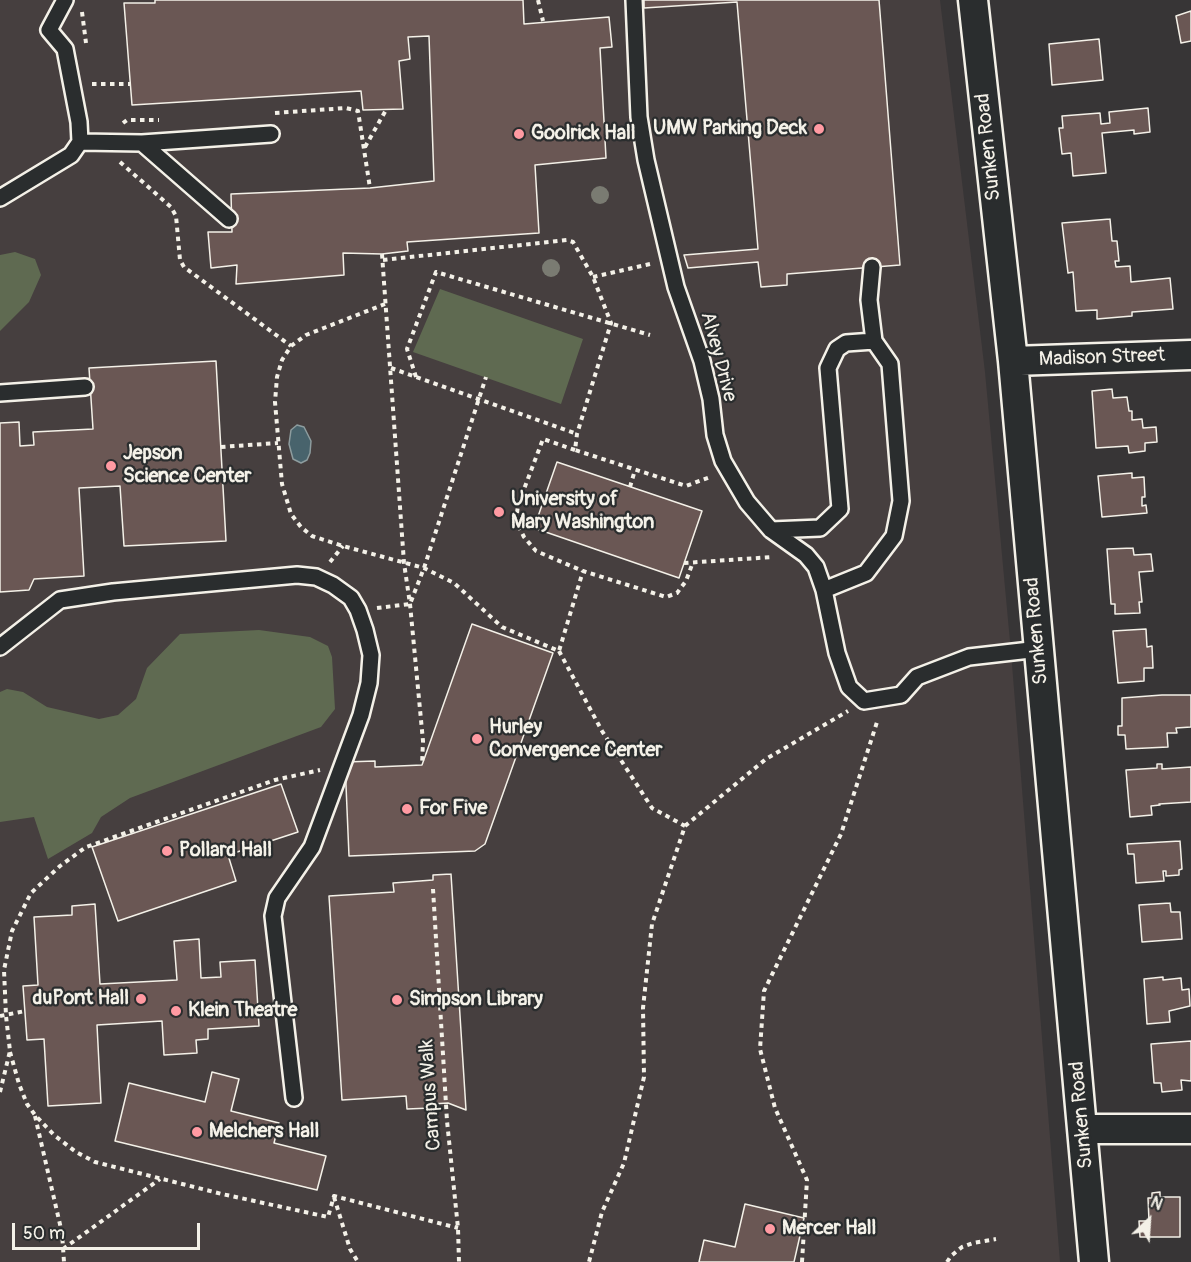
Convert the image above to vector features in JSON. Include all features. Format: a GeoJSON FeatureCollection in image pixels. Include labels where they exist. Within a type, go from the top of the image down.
{"type":"FeatureCollection","features":[{"type":"Feature","properties":{"kind":"street","name":"Sunken Road"},"geometry":{"type":"LineString","coordinates":[[973,0],[1012,361],[1094,1262]]}},
{"type":"Feature","properties":{"kind":"street","name":"Madison Street"},"geometry":{"type":"LineString","coordinates":[[1012,361],[1191,355]]}},
{"type":"Feature","properties":{"kind":"street"},"geometry":{"type":"LineString","coordinates":[[1083,1129],[1191,1129]]}},
{"type":"Feature","properties":{"kind":"lane"},"geometry":{"type":"LineString","coordinates":[[0,198],[71,155],[80,142],[79,122],[65,49],[49,30],[65,0]]}},
{"type":"Feature","properties":{"kind":"lane","name":"Alvey Drive"},"geometry":{"type":"LineString","coordinates":[[634,0],[639,117],[646,160],[676,287],[702,361],[711,399],[715,435],[728,470],[747,502],[771,530],[806,555],[816,567],[824,590],[837,653],[849,687],[864,701]]}},
{"type":"Feature","properties":{"kind":"lane"},"geometry":{"type":"LineString","coordinates":[[80,142],[142,143],[271,134]]}},
{"type":"Feature","properties":{"kind":"lane"},"geometry":{"type":"LineString","coordinates":[[142,143],[229,219]]}},
{"type":"Feature","properties":{"kind":"lane"},"geometry":{"type":"LineString","coordinates":[[824,590],[866,573],[894,536],[901,501],[890,364],[874,341],[869,300],[872,267]]}},
{"type":"Feature","properties":{"kind":"lane"},"geometry":{"type":"LineString","coordinates":[[771,530],[820,528],[840,509],[828,368],[837,349],[846,343],[874,341]]}},
{"type":"Feature","properties":{"kind":"lane"},"geometry":{"type":"LineString","coordinates":[[0,393],[85,387]]}},
{"type":"Feature","properties":{"kind":"lane"},"geometry":{"type":"LineString","coordinates":[[0,647],[60,600],[113,592],[297,575],[316,578],[333,585],[351,598],[365,630],[371,656],[369,683],[361,715],[312,847],[277,898],[273,916],[294,1098]]}},
{"type":"Feature","properties":{"kind":"lane"},"geometry":{"type":"LineString","coordinates":[[864,701],[901,695],[917,677],[969,657],[1039,649]]}},
{"type":"Feature","properties":{"kind":"path"},"geometry":{"type":"LineString","coordinates":[[538,0],[543,21]]}},
{"type":"Feature","properties":{"kind":"path"},"geometry":{"type":"LineString","coordinates":[[82,10],[87,52]]}},
{"type":"Feature","properties":{"kind":"path"},"geometry":{"type":"LineString","coordinates":[[90,74],[93,92]]}},
{"type":"Feature","properties":{"kind":"path"},"geometry":{"type":"LineString","coordinates":[[92,84],[130,84]]}},
{"type":"Feature","properties":{"kind":"path"},"geometry":{"type":"LineString","coordinates":[[264,114],[346,108],[357,111],[370,188]]}},
{"type":"Feature","properties":{"kind":"path"},"geometry":{"type":"LineString","coordinates":[[365,148],[386,110]]}},
{"type":"Feature","properties":{"kind":"path"},"geometry":{"type":"LineString","coordinates":[[161,120],[127,120],[118,129],[119,160],[122,166],[171,207],[176,216],[180,260],[184,267],[291,346]]}},
{"type":"Feature","properties":{"kind":"path"},"geometry":{"type":"LineString","coordinates":[[422,765],[423,741],[404,563],[383,257],[567,240],[573,242],[592,277],[611,323],[577,434],[575,450]]}},
{"type":"Feature","properties":{"kind":"path"},"geometry":{"type":"LineString","coordinates":[[592,277],[669,260]]}},
{"type":"Feature","properties":{"kind":"path"},"geometry":{"type":"LineString","coordinates":[[416,377],[407,349],[436,272],[650,335]]}},
{"type":"Feature","properties":{"kind":"path"},"geometry":{"type":"LineString","coordinates":[[385,304],[306,335],[291,346],[282,360],[277,377],[275,402],[282,484],[291,514],[312,536],[424,568],[454,583],[502,627],[558,651],[602,731],[652,808],[685,826]]}},
{"type":"Feature","properties":{"kind":"path"},"geometry":{"type":"LineString","coordinates":[[390,368],[577,434]]}},
{"type":"Feature","properties":{"kind":"path"},"geometry":{"type":"LineString","coordinates":[[410,604],[424,568],[486,377]]}},
{"type":"Feature","properties":{"kind":"path"},"geometry":{"type":"LineString","coordinates":[[693,562],[686,581],[677,593],[666,597],[583,571],[536,551],[524,537],[516,521],[518,505],[543,439],[686,486],[728,470]]}},
{"type":"Feature","properties":{"kind":"path"},"geometry":{"type":"LineString","coordinates":[[221,447],[278,443]]}},
{"type":"Feature","properties":{"kind":"path"},"geometry":{"type":"LineString","coordinates":[[630,487],[636,470]]}},
{"type":"Feature","properties":{"kind":"path"},"geometry":{"type":"LineString","coordinates":[[684,563],[806,555]]}},
{"type":"Feature","properties":{"kind":"path"},"geometry":{"type":"LineString","coordinates":[[558,651],[583,571]]}},
{"type":"Feature","properties":{"kind":"path"},"geometry":{"type":"LineString","coordinates":[[358,610],[410,604]]}},
{"type":"Feature","properties":{"kind":"path"},"geometry":{"type":"LineString","coordinates":[[589,1262],[602,1212],[624,1163],[644,1077],[643,1008],[652,924],[685,826],[766,759],[864,701],[879,717],[841,834],[764,992],[760,1050],[775,1108],[807,1180],[802,1262]]}},
{"type":"Feature","properties":{"kind":"path"},"geometry":{"type":"LineString","coordinates":[[333,1196],[328,1217],[160,1179],[95,1162],[86,1157],[54,1135],[35,1115],[18,1084],[10,1051],[4,970],[12,931],[31,893],[60,866],[86,847],[274,780],[316,770],[342,767]]}},
{"type":"Feature","properties":{"kind":"path","name":"Campus Walk"},"geometry":{"type":"LineString","coordinates":[[433,889],[447,1121],[458,1228],[459,1262]]}},
{"type":"Feature","properties":{"kind":"path"},"geometry":{"type":"LineString","coordinates":[[0,1016],[25,1011]]}},
{"type":"Feature","properties":{"kind":"path"},"geometry":{"type":"LineString","coordinates":[[0,1092],[10,1051]]}},
{"type":"Feature","properties":{"kind":"path"},"geometry":{"type":"LineString","coordinates":[[35,1115],[62,1233],[64,1262]]}},
{"type":"Feature","properties":{"kind":"path"},"geometry":{"type":"LineString","coordinates":[[63,1250],[160,1179]]}},
{"type":"Feature","properties":{"kind":"path"},"geometry":{"type":"LineString","coordinates":[[333,1196],[458,1228]]}},
{"type":"Feature","properties":{"kind":"path"},"geometry":{"type":"LineString","coordinates":[[333,1196],[350,1249],[358,1262]]}},
{"type":"Feature","properties":{"kind":"path"},"geometry":{"type":"LineString","coordinates":[[947,1262],[962,1247],[996,1239]]}},
{"type":"Feature","properties":{"kind":"shaded area","name":"University of Mary Washington"},"geometry":{"type":"Polygon","coordinates":[[[0,0],[940,0],[985,372],[1011,652],[1060,1262],[0,1262],[0,0]]]}},
{"type":"Feature","properties":{"kind":"green space"},"geometry":{"type":"Polygon","coordinates":[[[15,252],[35,259],[41,275],[29,302],[0,331],[0,255],[15,252]]]}},
{"type":"Feature","properties":{"kind":"green space"},"geometry":{"type":"Polygon","coordinates":[[[440,289],[583,339],[561,404],[413,352],[440,289]]]}},
{"type":"Feature","properties":{"kind":"green space"},"geometry":{"type":"Polygon","coordinates":[[[259,630],[310,637],[328,646],[332,657],[335,709],[321,727],[130,798],[101,817],[92,833],[48,859],[34,817],[0,822],[0,692],[7,689],[23,692],[47,707],[99,719],[118,715],[136,699],[147,668],[180,634],[259,630]]]}},
{"type":"Feature","properties":{"kind":"water"},"geometry":{"type":"Polygon","coordinates":[[[297,425],[304,427],[311,441],[307,460],[301,463],[293,459],[289,444],[291,430],[297,425]]]}},
{"type":"Feature","properties":{"kind":"building","name":"Goolrick Hall"},"geometry":{"type":"Polygon","coordinates":[[[155,0],[523,0],[524,24],[609,17],[612,47],[600,48],[606,158],[535,165],[539,233],[407,242],[408,251],[382,254],[343,253],[344,275],[236,284],[237,265],[211,268],[208,232],[232,232],[231,194],[370,188],[434,181],[429,36],[408,37],[410,59],[399,61],[403,109],[363,110],[361,91],[132,105],[124,3],[155,3],[155,0]]]}},
{"type":"Feature","properties":{"kind":"building","name":"UMW Parking Deck"},"geometry":{"type":"Polygon","coordinates":[[[644,0],[879,0],[900,265],[787,274],[787,285],[761,287],[758,262],[688,268],[684,255],[758,249],[737,2],[644,8],[644,0]]]}},
{"type":"Feature","properties":{"kind":"building"},"geometry":{"type":"Polygon","coordinates":[[[1191,11],[1191,41],[1181,43],[1176,16],[1191,11]]]}},
{"type":"Feature","properties":{"kind":"building"},"geometry":{"type":"Polygon","coordinates":[[[1099,39],[1103,80],[1052,85],[1049,44],[1099,39]]]}},
{"type":"Feature","properties":{"kind":"building"},"geometry":{"type":"Polygon","coordinates":[[[1148,108],[1150,132],[1134,134],[1134,130],[1102,133],[1106,173],[1073,176],[1071,153],[1062,154],[1059,128],[1063,128],[1062,116],[1100,113],[1101,124],[1110,123],[1109,112],[1148,108]]]}},
{"type":"Feature","properties":{"kind":"building"},"geometry":{"type":"Polygon","coordinates":[[[1110,219],[1112,241],[1117,241],[1119,261],[1115,261],[1116,267],[1130,266],[1131,282],[1170,278],[1173,309],[1132,312],[1132,316],[1097,319],[1097,310],[1076,311],[1073,272],[1068,273],[1062,223],[1110,219]]]}},
{"type":"Feature","properties":{"kind":"building","name":"Jepson Science Center"},"geometry":{"type":"Polygon","coordinates":[[[216,361],[226,541],[124,546],[120,486],[79,488],[84,576],[34,579],[29,590],[0,592],[0,423],[19,422],[20,446],[34,445],[33,432],[93,429],[89,368],[216,361]]]}},
{"type":"Feature","properties":{"kind":"building"},"geometry":{"type":"Polygon","coordinates":[[[1112,389],[1113,398],[1127,397],[1129,411],[1132,411],[1132,420],[1142,419],[1143,428],[1156,427],[1157,442],[1145,443],[1145,451],[1129,453],[1128,446],[1096,448],[1092,391],[1112,389]]]}},
{"type":"Feature","properties":{"kind":"building"},"geometry":{"type":"Polygon","coordinates":[[[557,462],[702,511],[679,578],[534,528],[557,462]]]}},
{"type":"Feature","properties":{"kind":"building"},"geometry":{"type":"Polygon","coordinates":[[[1132,473],[1132,478],[1144,477],[1145,497],[1142,497],[1142,506],[1146,505],[1147,513],[1102,517],[1098,476],[1132,473]]]}},
{"type":"Feature","properties":{"kind":"building"},"geometry":{"type":"Polygon","coordinates":[[[1133,548],[1134,555],[1151,554],[1153,571],[1139,572],[1142,602],[1139,602],[1140,613],[1115,614],[1115,604],[1111,604],[1107,549],[1133,548]]]}},
{"type":"Feature","properties":{"kind":"building","name":"Hurley Convergence Center"},"geometry":{"type":"Polygon","coordinates":[[[472,624],[553,653],[485,844],[475,851],[349,856],[345,762],[375,761],[375,767],[422,765],[472,624]]]}},
{"type":"Feature","properties":{"kind":"building"},"geometry":{"type":"Polygon","coordinates":[[[1146,629],[1147,647],[1152,646],[1153,668],[1144,668],[1144,681],[1118,683],[1113,631],[1146,629]]]}},
{"type":"Feature","properties":{"kind":"building"},"geometry":{"type":"Polygon","coordinates":[[[1191,695],[1191,727],[1176,728],[1177,733],[1167,733],[1168,747],[1126,749],[1125,735],[1118,735],[1118,726],[1122,726],[1122,698],[1191,695]]]}},
{"type":"Feature","properties":{"kind":"building"},"geometry":{"type":"Polygon","coordinates":[[[1157,764],[1162,764],[1162,769],[1191,767],[1191,802],[1159,804],[1151,806],[1152,815],[1130,817],[1126,770],[1157,768],[1157,764]]]}},
{"type":"Feature","properties":{"kind":"building","name":"Pollard Hall"},"geometry":{"type":"Polygon","coordinates":[[[281,784],[298,832],[228,855],[236,881],[118,921],[92,847],[281,784]]]}},
{"type":"Feature","properties":{"kind":"building"},"geometry":{"type":"Polygon","coordinates":[[[1180,841],[1182,869],[1179,870],[1179,875],[1166,876],[1166,871],[1163,871],[1164,881],[1136,883],[1134,854],[1128,854],[1127,844],[1180,841]]]}},
{"type":"Feature","properties":{"kind":"building","name":"Simpson Library"},"geometry":{"type":"Polygon","coordinates":[[[451,874],[466,1110],[448,1103],[431,1104],[431,1108],[407,1109],[406,1096],[342,1100],[329,896],[394,892],[393,883],[433,880],[433,875],[451,874]]]}},
{"type":"Feature","properties":{"kind":"building"},"geometry":{"type":"Polygon","coordinates":[[[1170,903],[1171,912],[1180,912],[1182,939],[1142,942],[1139,905],[1170,903]]]}},
{"type":"Feature","properties":{"kind":"building","name":"duPont Hall"},"geometry":{"type":"Polygon","coordinates":[[[95,904],[100,984],[177,980],[174,941],[199,939],[201,978],[221,977],[220,962],[255,960],[259,1026],[208,1029],[208,1039],[196,1040],[197,1053],[164,1055],[162,1021],[97,1025],[101,1103],[48,1106],[44,1039],[27,1040],[23,986],[38,985],[34,917],[72,915],[72,906],[95,904]]]}},
{"type":"Feature","properties":{"kind":"building"},"geometry":{"type":"Polygon","coordinates":[[[1163,977],[1163,980],[1181,978],[1182,990],[1189,989],[1190,1006],[1169,1011],[1170,1022],[1147,1024],[1144,979],[1163,977]]]}},
{"type":"Feature","properties":{"kind":"building"},"geometry":{"type":"Polygon","coordinates":[[[1191,1041],[1191,1081],[1181,1080],[1182,1090],[1162,1092],[1161,1083],[1154,1083],[1151,1044],[1191,1041]]]}},
{"type":"Feature","properties":{"kind":"building","name":"Melchers Hall"},"geometry":{"type":"Polygon","coordinates":[[[212,1072],[239,1079],[231,1111],[279,1123],[274,1143],[326,1156],[317,1190],[115,1141],[129,1083],[205,1102],[212,1072]]]}},
{"type":"Feature","properties":{"kind":"building"},"geometry":{"type":"Polygon","coordinates":[[[1160,1192],[1160,1197],[1180,1197],[1180,1237],[1140,1237],[1139,1221],[1149,1221],[1148,1198],[1152,1198],[1152,1193],[1160,1192]]]}},
{"type":"Feature","properties":{"kind":"building","name":"Mercer Hall"},"geometry":{"type":"Polygon","coordinates":[[[745,1204],[804,1218],[794,1262],[699,1262],[704,1240],[735,1247],[745,1204]]]}},
{"type":"Feature","properties":{"kind":"place","name":"UMW Parking Deck"},"geometry":{"type":"Point","coordinates":[819,129]}},
{"type":"Feature","properties":{"kind":"place","name":"Goolrick Hall"},"geometry":{"type":"Point","coordinates":[519,134]}},
{"type":"Feature","properties":{"kind":"place","name":"Jepson Science Center"},"geometry":{"type":"Point","coordinates":[111,466]}},
{"type":"Feature","properties":{"kind":"place","name":"University of Mary Washington"},"geometry":{"type":"Point","coordinates":[499,512]}},
{"type":"Feature","properties":{"kind":"place","name":"Hurley Convergence Center"},"geometry":{"type":"Point","coordinates":[477,739]}},
{"type":"Feature","properties":{"kind":"place","name":"For Five"},"geometry":{"type":"Point","coordinates":[407,809]}},
{"type":"Feature","properties":{"kind":"place","name":"Pollard Hall"},"geometry":{"type":"Point","coordinates":[167,851]}},
{"type":"Feature","properties":{"kind":"place","name":"duPont Hall"},"geometry":{"type":"Point","coordinates":[141,999]}},
{"type":"Feature","properties":{"kind":"place","name":"Simpson Library"},"geometry":{"type":"Point","coordinates":[397,1000]}},
{"type":"Feature","properties":{"kind":"place","name":"Klein Theatre"},"geometry":{"type":"Point","coordinates":[176,1011]}},
{"type":"Feature","properties":{"kind":"place","name":"Melchers Hall"},"geometry":{"type":"Point","coordinates":[197,1132]}},
{"type":"Feature","properties":{"kind":"place","name":"Mercer Hall"},"geometry":{"type":"Point","coordinates":[770,1229]}}]}
